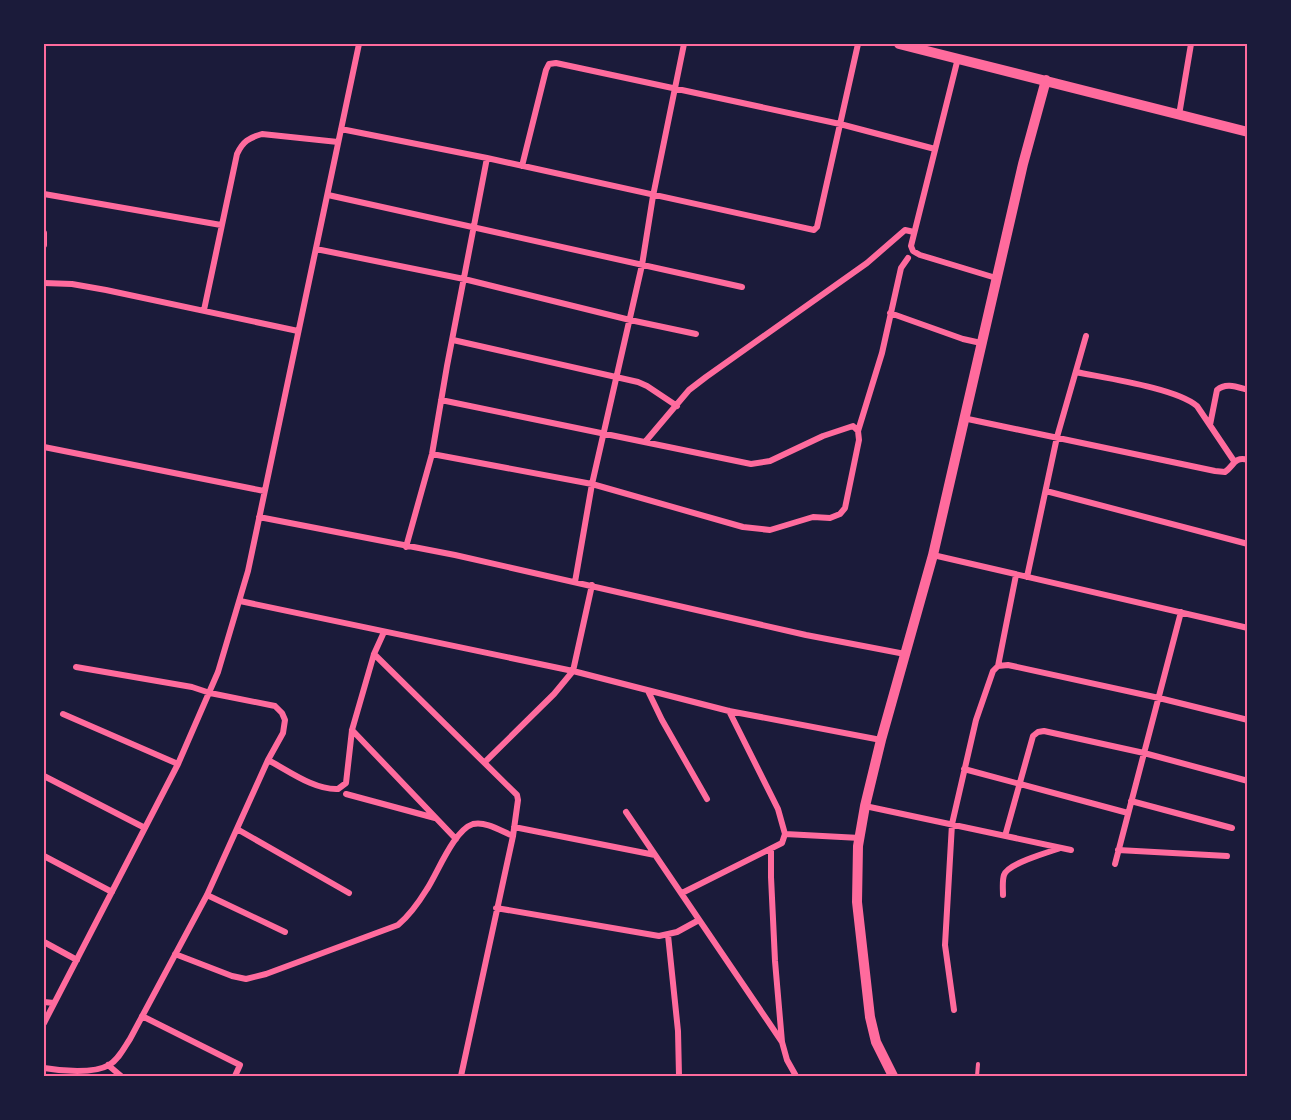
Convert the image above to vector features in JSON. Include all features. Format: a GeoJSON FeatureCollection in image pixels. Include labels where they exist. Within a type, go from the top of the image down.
{"type":"FeatureCollection","features":[{"type":"Feature","properties":{"kind":"street"},"geometry":{"type":"LineString","coordinates":[[44,1023],[178,764],[210,693],[240,602],[359,44]]}},
{"type":"Feature","properties":{"kind":"street"},"geometry":{"type":"LineString","coordinates":[[575,582],[592,484],[642,265],[653,196],[684,44]]}},
{"type":"Feature","properties":{"kind":"street"},"geometry":{"type":"LineString","coordinates":[[341,129],[487,158],[808,231],[817,227],[858,44]]}},
{"type":"Feature","properties":{"kind":"street"},"geometry":{"type":"LineString","coordinates":[[899,44],[1248,132]]}},
{"type":"Feature","properties":{"kind":"street"},"geometry":{"type":"LineString","coordinates":[[1179,115],[1191,44]]}},
{"type":"Feature","properties":{"kind":"street"},"geometry":{"type":"LineString","coordinates":[[958,58],[911,246],[913,251],[920,255],[996,278]]}},
{"type":"Feature","properties":{"kind":"street"},"geometry":{"type":"LineString","coordinates":[[522,166],[546,70],[549,64],[556,63],[840,124],[935,149]]}},
{"type":"Feature","properties":{"kind":"street"},"geometry":{"type":"LineString","coordinates":[[893,1077],[876,1042],[870,1017],[857,902],[860,838],[865,806],[881,740],[933,555],[1023,164],[1046,80]]}},
{"type":"Feature","properties":{"kind":"street"},"geometry":{"type":"LineString","coordinates":[[204,310],[237,154],[243,142],[262,134],[339,142]]}},
{"type":"Feature","properties":{"kind":"street"},"geometry":{"type":"LineString","coordinates":[[406,547],[432,454],[487,158]]}},
{"type":"Feature","properties":{"kind":"street"},"geometry":{"type":"LineString","coordinates":[[44,194],[221,225]]}},
{"type":"Feature","properties":{"kind":"street"},"geometry":{"type":"LineString","coordinates":[[327,195],[742,287]]}},
{"type":"Feature","properties":{"kind":"street"},"geometry":{"type":"LineString","coordinates":[[645,442],[689,390],[705,376],[867,262],[904,230],[914,232]]}},
{"type":"Feature","properties":{"kind":"street"},"geometry":{"type":"LineString","coordinates":[[44,233],[44,245]]}},
{"type":"Feature","properties":{"kind":"street"},"geometry":{"type":"LineString","coordinates":[[316,249],[465,279],[696,334]]}},
{"type":"Feature","properties":{"kind":"street"},"geometry":{"type":"LineString","coordinates":[[432,454],[592,484],[743,527],[770,530],[813,517],[830,518],[840,514],[845,508],[859,440],[858,431],[882,353],[901,268],[908,258]]}},
{"type":"Feature","properties":{"kind":"street"},"geometry":{"type":"LineString","coordinates":[[44,283],[72,284],[298,331]]}},
{"type":"Feature","properties":{"kind":"street"},"geometry":{"type":"LineString","coordinates":[[890,313],[963,339],[981,343]]}},
{"type":"Feature","properties":{"kind":"street"},"geometry":{"type":"LineString","coordinates":[[1027,577],[1057,438],[1086,336]]}},
{"type":"Feature","properties":{"kind":"street"},"geometry":{"type":"LineString","coordinates":[[453,340],[647,386],[676,406]]}},
{"type":"Feature","properties":{"kind":"street"},"geometry":{"type":"LineString","coordinates":[[1076,372],[1182,396],[1197,406],[1234,461]]}},
{"type":"Feature","properties":{"kind":"street"},"geometry":{"type":"LineString","coordinates":[[1210,425],[1217,390],[1227,385],[1248,390]]}},
{"type":"Feature","properties":{"kind":"street"},"geometry":{"type":"LineString","coordinates":[[441,400],[751,464],[770,461],[843,429],[853,426],[858,431]]}},
{"type":"Feature","properties":{"kind":"street"},"geometry":{"type":"LineString","coordinates":[[963,418],[1215,471],[1225,472],[1234,461],[1248,460]]}},
{"type":"Feature","properties":{"kind":"street"},"geometry":{"type":"LineString","coordinates":[[44,447],[264,491]]}},
{"type":"Feature","properties":{"kind":"street"},"geometry":{"type":"LineString","coordinates":[[1046,491],[1248,544]]}},
{"type":"Feature","properties":{"kind":"street"},"geometry":{"type":"LineString","coordinates":[[259,517],[455,555],[806,635],[905,654]]}},
{"type":"Feature","properties":{"kind":"street"},"geometry":{"type":"LineString","coordinates":[[933,555],[1248,628]]}},
{"type":"Feature","properties":{"kind":"street"},"geometry":{"type":"LineString","coordinates":[[954,1010],[945,945],[952,824],[976,720],[993,671],[998,666],[1016,574]]}},
{"type":"Feature","properties":{"kind":"street"},"geometry":{"type":"LineString","coordinates":[[485,762],[554,694],[573,671],[591,585]]}},
{"type":"Feature","properties":{"kind":"street"},"geometry":{"type":"LineString","coordinates":[[240,602],[573,671],[729,711],[881,740]]}},
{"type":"Feature","properties":{"kind":"street"},"geometry":{"type":"LineString","coordinates":[[1114,864],[1181,612]]}},
{"type":"Feature","properties":{"kind":"street"},"geometry":{"type":"LineString","coordinates":[[268,760],[300,778],[329,789],[338,789],[346,783],[352,730],[374,654],[384,632]]}},
{"type":"Feature","properties":{"kind":"street"},"geometry":{"type":"LineString","coordinates":[[374,654],[517,795],[513,836],[461,1077]]}},
{"type":"Feature","properties":{"kind":"street"},"geometry":{"type":"LineString","coordinates":[[998,666],[1008,665],[1248,720]]}},
{"type":"Feature","properties":{"kind":"street"},"geometry":{"type":"LineString","coordinates":[[44,1068],[57,1074],[79,1071],[108,1065],[117,1058],[207,895],[268,760],[283,733],[285,720],[275,706],[210,693],[192,687],[76,667]]}},
{"type":"Feature","properties":{"kind":"street"},"geometry":{"type":"LineString","coordinates":[[648,691],[707,799]]}},
{"type":"Feature","properties":{"kind":"street"},"geometry":{"type":"LineString","coordinates":[[682,893],[782,843],[785,834],[778,809],[729,711]]}},
{"type":"Feature","properties":{"kind":"street"},"geometry":{"type":"LineString","coordinates":[[63,714],[178,764]]}},
{"type":"Feature","properties":{"kind":"street"},"geometry":{"type":"LineString","coordinates":[[352,730],[456,839]]}},
{"type":"Feature","properties":{"kind":"street"},"geometry":{"type":"LineString","coordinates":[[1005,836],[1033,736],[1038,732],[1044,731],[1144,753],[1248,781]]}},
{"type":"Feature","properties":{"kind":"street"},"geometry":{"type":"LineString","coordinates":[[964,769],[1128,813]]}},
{"type":"Feature","properties":{"kind":"street"},"geometry":{"type":"LineString","coordinates":[[44,776],[145,828]]}},
{"type":"Feature","properties":{"kind":"street"},"geometry":{"type":"LineString","coordinates":[[346,794],[436,818]]}},
{"type":"Feature","properties":{"kind":"street"},"geometry":{"type":"LineString","coordinates":[[1131,801],[1232,828]]}},
{"type":"Feature","properties":{"kind":"street"},"geometry":{"type":"LineString","coordinates":[[865,806],[1071,850]]}},
{"type":"Feature","properties":{"kind":"street"},"geometry":{"type":"LineString","coordinates":[[626,812],[782,1042]]}},
{"type":"Feature","properties":{"kind":"street"},"geometry":{"type":"LineString","coordinates":[[174,954],[232,976],[246,979],[266,974],[398,926],[428,889],[456,839],[465,828],[474,824],[484,824],[513,836]]}},
{"type":"Feature","properties":{"kind":"street"},"geometry":{"type":"LineString","coordinates":[[514,827],[655,855]]}},
{"type":"Feature","properties":{"kind":"street"},"geometry":{"type":"LineString","coordinates":[[237,829],[349,893]]}},
{"type":"Feature","properties":{"kind":"street"},"geometry":{"type":"LineString","coordinates":[[785,834],[860,838]]}},
{"type":"Feature","properties":{"kind":"street"},"geometry":{"type":"LineString","coordinates":[[1003,895],[1004,874],[1009,869],[1016,864],[1061,848]]}},
{"type":"Feature","properties":{"kind":"street"},"geometry":{"type":"LineString","coordinates":[[771,849],[775,961],[782,1042],[787,1060],[796,1077]]}},
{"type":"Feature","properties":{"kind":"street"},"geometry":{"type":"LineString","coordinates":[[1118,850],[1227,856]]}},
{"type":"Feature","properties":{"kind":"street"},"geometry":{"type":"LineString","coordinates":[[44,856],[112,892]]}},
{"type":"Feature","properties":{"kind":"street"},"geometry":{"type":"LineString","coordinates":[[207,895],[285,932]]}},
{"type":"Feature","properties":{"kind":"street"},"geometry":{"type":"LineString","coordinates":[[496,908],[659,936],[668,935],[699,920]]}},
{"type":"Feature","properties":{"kind":"street"},"geometry":{"type":"LineString","coordinates":[[668,935],[678,1031],[679,1077]]}},
{"type":"Feature","properties":{"kind":"street"},"geometry":{"type":"LineString","coordinates":[[44,942],[77,960]]}},
{"type":"Feature","properties":{"kind":"street"},"geometry":{"type":"LineString","coordinates":[[44,1002],[54,1003]]}},
{"type":"Feature","properties":{"kind":"street"},"geometry":{"type":"LineString","coordinates":[[142,1016],[240,1065],[235,1077]]}},
{"type":"Feature","properties":{"kind":"street"},"geometry":{"type":"LineString","coordinates":[[108,1065],[121,1077]]}},
{"type":"Feature","properties":{"kind":"lane"},"geometry":{"type":"LineString","coordinates":[[977,1077],[978,1064]]}}]}
